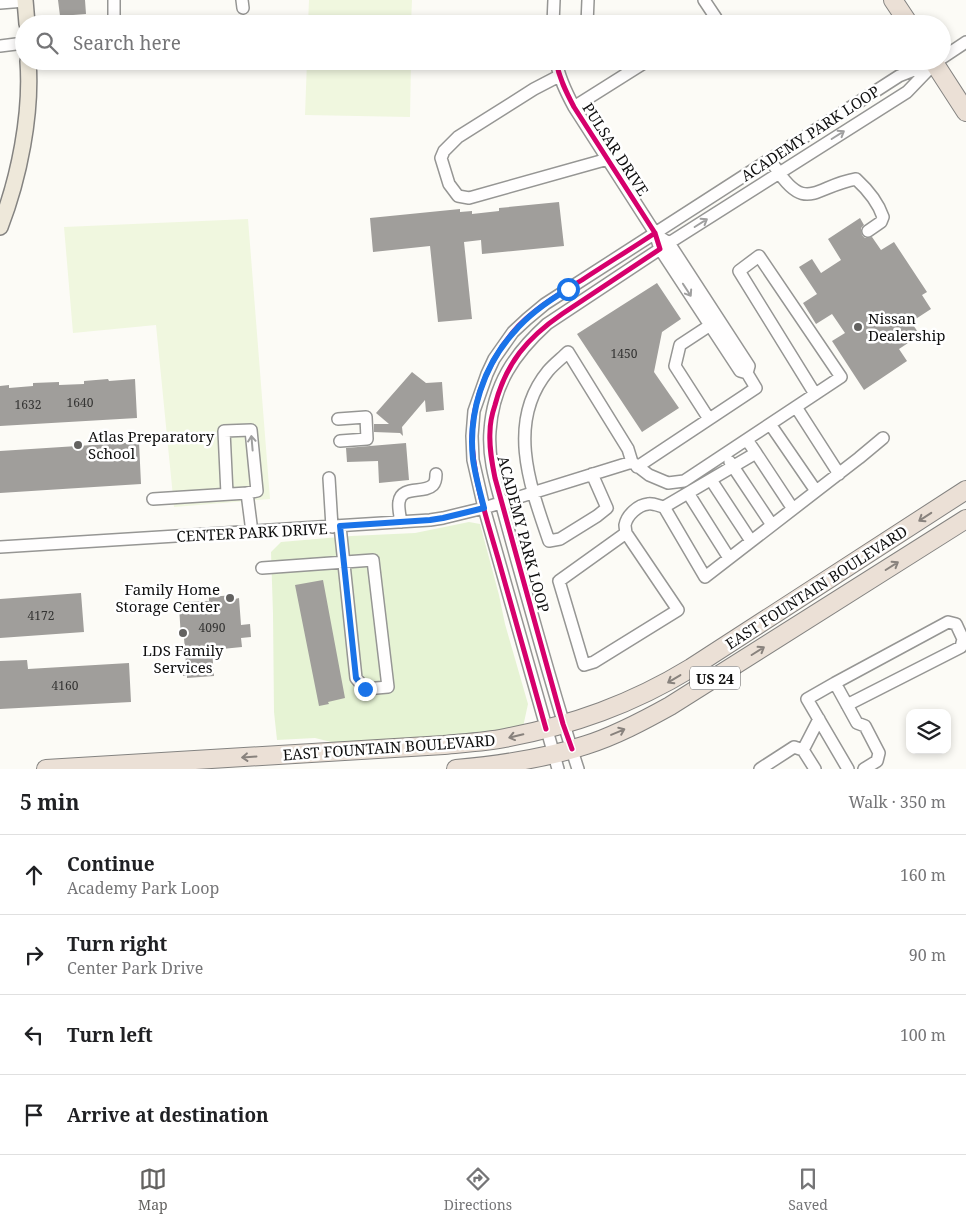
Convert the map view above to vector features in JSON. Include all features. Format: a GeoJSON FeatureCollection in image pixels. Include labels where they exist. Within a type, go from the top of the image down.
{"type":"FeatureCollection","features":[{"type":"Feature","properties":{"kind":"highway"},"geometry":{"type":"LineString","coordinates":[[893,0],[903,15]]}},
{"type":"Feature","properties":{"kind":"highway"},"geometry":{"type":"LineString","coordinates":[[942,70],[966,112]]}},
{"type":"Feature","properties":{"kind":"highway","name":"EAST FOUNTAIN BOULEVARD"},"geometry":{"type":"LineString","coordinates":[[46,769],[444,745],[504,738],[578,720],[645,694],[666,683],[966,490]]}},
{"type":"Feature","properties":{"kind":"highway","name":"EAST FOUNTAIN BOULEVARD"},"geometry":{"type":"LineString","coordinates":[[456,769],[509,763],[556,761],[572,749],[624,730],[670,706],[966,519]]}},
{"type":"Feature","properties":{"kind":"main road"},"geometry":{"type":"LineString","coordinates":[[25,1],[26,15]]}},
{"type":"Feature","properties":{"kind":"main road"},"geometry":{"type":"LineString","coordinates":[[1,222],[21,156],[28,95],[28,70]]}},
{"type":"Feature","properties":{"kind":"street"},"geometry":{"type":"LineString","coordinates":[[114,0],[114,15]]}},
{"type":"Feature","properties":{"kind":"street"},"geometry":{"type":"LineString","coordinates":[[553,15],[554,0]]}},
{"type":"Feature","properties":{"kind":"street"},"geometry":{"type":"LineString","coordinates":[[587,15],[588,0]]}},
{"type":"Feature","properties":{"kind":"street"},"geometry":{"type":"LineString","coordinates":[[704,0],[714,15]]}},
{"type":"Feature","properties":{"kind":"street"},"geometry":{"type":"LineString","coordinates":[[0,3],[25,1]]}},
{"type":"Feature","properties":{"kind":"street"},"geometry":{"type":"LineString","coordinates":[[951,52],[966,42]]}},
{"type":"Feature","properties":{"kind":"street"},"geometry":{"type":"LineString","coordinates":[[0,46],[15,44]]}},
{"type":"Feature","properties":{"kind":"street","name":"PULSAR DRIVE"},"geometry":{"type":"LineString","coordinates":[[558,70],[574,107],[714,323],[740,372],[747,374]]}},
{"type":"Feature","properties":{"kind":"street"},"geometry":{"type":"LineString","coordinates":[[574,107],[633,70]]}},
{"type":"Feature","properties":{"kind":"street","name":"ACADEMY PARK LOOP"},"geometry":{"type":"LineString","coordinates":[[556,761],[484,508],[473,460],[474,411],[494,359],[514,332],[527,318],[545,304],[899,76],[914,70]]}},
{"type":"Feature","properties":{"kind":"street","name":"ACADEMY PARK LOOP"},"geometry":{"type":"LineString","coordinates":[[578,769],[563,724],[494,478],[490,454],[490,432],[498,394],[510,366],[532,338],[547,324],[664,246],[907,92],[928,70]]}},
{"type":"Feature","properties":{"kind":"street"},"geometry":{"type":"LineString","coordinates":[[559,76],[534,89],[458,137],[444,151],[442,158],[449,184],[458,196],[469,198],[608,159]]}},
{"type":"Feature","properties":{"kind":"street"},"geometry":{"type":"LineString","coordinates":[[770,159],[788,185],[798,192],[808,195],[856,179],[866,188],[877,203],[883,217],[881,222],[868,231]]}},
{"type":"Feature","properties":{"kind":"street"},"geometry":{"type":"LineString","coordinates":[[592,474],[607,508],[560,539],[549,541],[533,493],[527,467],[525,449],[526,422],[531,400],[548,371],[568,352],[628,449],[634,464],[649,475],[668,483],[684,481],[841,377],[759,256],[739,271],[815,394]]}},
{"type":"Feature","properties":{"kind":"street"},"geometry":{"type":"LineString","coordinates":[[709,419],[675,366],[680,345],[714,323]]}},
{"type":"Feature","properties":{"kind":"street","name":"CENTER PARK DRIVE"},"geometry":{"type":"LineString","coordinates":[[0,547],[336,527],[443,518],[501,503],[592,474],[634,464],[756,388],[747,374]]}},
{"type":"Feature","properties":{"kind":"street"},"geometry":{"type":"LineString","coordinates":[[796,407],[839,474]]}},
{"type":"Feature","properties":{"kind":"street"},"geometry":{"type":"LineString","coordinates":[[338,418],[366,416],[367,439],[340,441]]}},
{"type":"Feature","properties":{"kind":"street"},"geometry":{"type":"LineString","coordinates":[[770,424],[816,491]]}},
{"type":"Feature","properties":{"kind":"street"},"geometry":{"type":"LineString","coordinates":[[227,494],[224,431],[251,430],[252,532]]}},
{"type":"Feature","properties":{"kind":"street"},"geometry":{"type":"LineString","coordinates":[[664,507],[705,577],[883,438]]}},
{"type":"Feature","properties":{"kind":"street"},"geometry":{"type":"LineString","coordinates":[[747,440],[792,509]]}},
{"type":"Feature","properties":{"kind":"street"},"geometry":{"type":"LineString","coordinates":[[626,533],[560,581],[584,665],[594,662],[678,610],[626,533],[625,525],[630,514],[648,504],[664,507],[756,453]]}},
{"type":"Feature","properties":{"kind":"street"},"geometry":{"type":"LineString","coordinates":[[725,454],[772,525]]}},
{"type":"Feature","properties":{"kind":"street"},"geometry":{"type":"LineString","coordinates":[[401,522],[399,503],[402,496],[408,492],[430,487],[435,481],[436,474]]}},
{"type":"Feature","properties":{"kind":"street"},"geometry":{"type":"LineString","coordinates":[[262,568],[344,561],[373,560],[388,687],[365,689],[356,678],[344,561],[336,527],[329,478]]}},
{"type":"Feature","properties":{"kind":"street"},"geometry":{"type":"LineString","coordinates":[[711,480],[751,541]]}},
{"type":"Feature","properties":{"kind":"street"},"geometry":{"type":"LineString","coordinates":[[152,499],[252,492]]}},
{"type":"Feature","properties":{"kind":"street"},"geometry":{"type":"LineString","coordinates":[[688,493],[729,558]]}},
{"type":"Feature","properties":{"kind":"street"},"geometry":{"type":"LineString","coordinates":[[847,705],[961,647],[963,639],[956,624],[948,622],[807,699],[848,769]]}},
{"type":"Feature","properties":{"kind":"street"},"geometry":{"type":"LineString","coordinates":[[835,683],[857,723],[865,726],[880,753],[876,761],[864,769]]}},
{"type":"Feature","properties":{"kind":"street"},"geometry":{"type":"LineString","coordinates":[[803,750],[819,719]]}},
{"type":"Feature","properties":{"kind":"street"},"geometry":{"type":"LineString","coordinates":[[760,769],[794,747],[803,750],[815,769]]}},
{"type":"Feature","properties":{"kind":"green space"},"geometry":{"type":"Polygon","coordinates":[[[309,0],[412,0],[411,15],[308,15],[309,0]]]}},
{"type":"Feature","properties":{"kind":"green space"},"geometry":{"type":"Polygon","coordinates":[[[307,70],[411,70],[410,117],[305,115],[307,70]]]}},
{"type":"Feature","properties":{"kind":"green space"},"geometry":{"type":"Polygon","coordinates":[[[248,219],[270,499],[174,507],[156,325],[73,333],[64,227],[248,219]]]}},
{"type":"Feature","properties":{"kind":"green space"},"geometry":{"type":"Polygon","coordinates":[[[469,522],[480,524],[505,624],[528,704],[523,727],[507,731],[335,743],[315,738],[277,740],[274,712],[271,552],[281,542],[415,533],[469,522]]]}},
{"type":"Feature","properties":{"kind":"building"},"geometry":{"type":"Polygon","coordinates":[[[58,0],[85,0],[86,14],[60,15],[58,0]]]}},
{"type":"Feature","properties":{"kind":"building"},"geometry":{"type":"Polygon","coordinates":[[[559,202],[564,246],[482,254],[481,240],[464,242],[472,319],[438,322],[430,246],[373,252],[370,218],[460,209],[460,212],[472,211],[472,214],[499,211],[499,208],[559,202]]]}},
{"type":"Feature","properties":{"kind":"building"},"geometry":{"type":"Polygon","coordinates":[[[860,218],[864,225],[861,228],[862,235],[865,238],[872,237],[881,250],[894,242],[927,292],[922,295],[931,309],[911,322],[920,335],[899,349],[907,361],[864,390],[832,341],[845,333],[832,314],[816,324],[803,303],[817,294],[799,267],[812,259],[821,273],[841,260],[828,239],[860,218]]]}},
{"type":"Feature","properties":{"kind":"building"},"geometry":{"type":"Polygon","coordinates":[[[657,283],[681,319],[662,332],[654,372],[679,408],[642,432],[577,334],[657,283]]]}},
{"type":"Feature","properties":{"kind":"building"},"geometry":{"type":"Polygon","coordinates":[[[412,372],[426,383],[442,382],[444,410],[426,412],[425,400],[402,427],[403,436],[400,433],[374,432],[374,424],[389,424],[376,413],[412,372]]]}},
{"type":"Feature","properties":{"kind":"building"},"geometry":{"type":"Polygon","coordinates":[[[108,379],[109,381],[135,379],[137,418],[0,426],[0,386],[9,385],[9,388],[33,386],[33,383],[59,382],[59,385],[84,384],[84,381],[108,379]]]}},
{"type":"Feature","properties":{"kind":"building"},"geometry":{"type":"Polygon","coordinates":[[[139,442],[141,484],[0,493],[0,451],[139,442]]]}},
{"type":"Feature","properties":{"kind":"building"},"geometry":{"type":"Polygon","coordinates":[[[406,443],[409,480],[379,483],[378,461],[347,462],[346,448],[406,443]]]}},
{"type":"Feature","properties":{"kind":"building"},"geometry":{"type":"Polygon","coordinates":[[[323,580],[345,698],[319,706],[295,585],[323,580]]]}},
{"type":"Feature","properties":{"kind":"building"},"geometry":{"type":"Polygon","coordinates":[[[81,593],[84,632],[0,638],[0,599],[81,593]]]}},
{"type":"Feature","properties":{"kind":"building"},"geometry":{"type":"Polygon","coordinates":[[[234,595],[235,599],[239,598],[241,625],[250,624],[251,637],[241,638],[242,647],[212,650],[214,676],[187,678],[187,675],[183,676],[182,664],[186,664],[184,638],[181,638],[179,606],[184,606],[183,602],[209,601],[209,597],[234,595]]]}},
{"type":"Feature","properties":{"kind":"building"},"geometry":{"type":"Polygon","coordinates":[[[27,660],[28,669],[129,663],[131,702],[0,709],[0,661],[27,660]]]}},
{"type":"Feature","properties":{"kind":"cycle path"},"geometry":{"type":"LineString","coordinates":[[558,70],[563,85],[574,107],[655,233],[660,249],[538,332],[528,342],[505,376],[491,418],[490,444],[495,478],[563,724],[572,749]]}},
{"type":"Feature","properties":{"kind":"cycle path"},"geometry":{"type":"LineString","coordinates":[[546,729],[477,482],[472,436],[475,408],[490,368],[504,343],[520,324],[555,297],[655,233]]}},
{"type":"Feature","properties":{"kind":"place","name":"Nissan Dealership"},"geometry":{"type":"Point","coordinates":[858,327]}},
{"type":"Feature","properties":{"kind":"place","name":"Atlas Preparatory School"},"geometry":{"type":"Point","coordinates":[78,445]}},
{"type":"Feature","properties":{"kind":"place","name":"Family Home Storage Center"},"geometry":{"type":"Point","coordinates":[230,598]}},
{"type":"Feature","properties":{"kind":"place","name":"LDS Family Services"},"geometry":{"type":"Point","coordinates":[183,633]}},
{"type":"Feature","properties":{"kind":"route"},"geometry":{"type":"LineString","coordinates":[[365,689],[356,678],[340,526],[430,520],[484,508],[473,460],[472,436],[474,411],[487,374],[504,344],[527,318],[568,289]]}}]}
